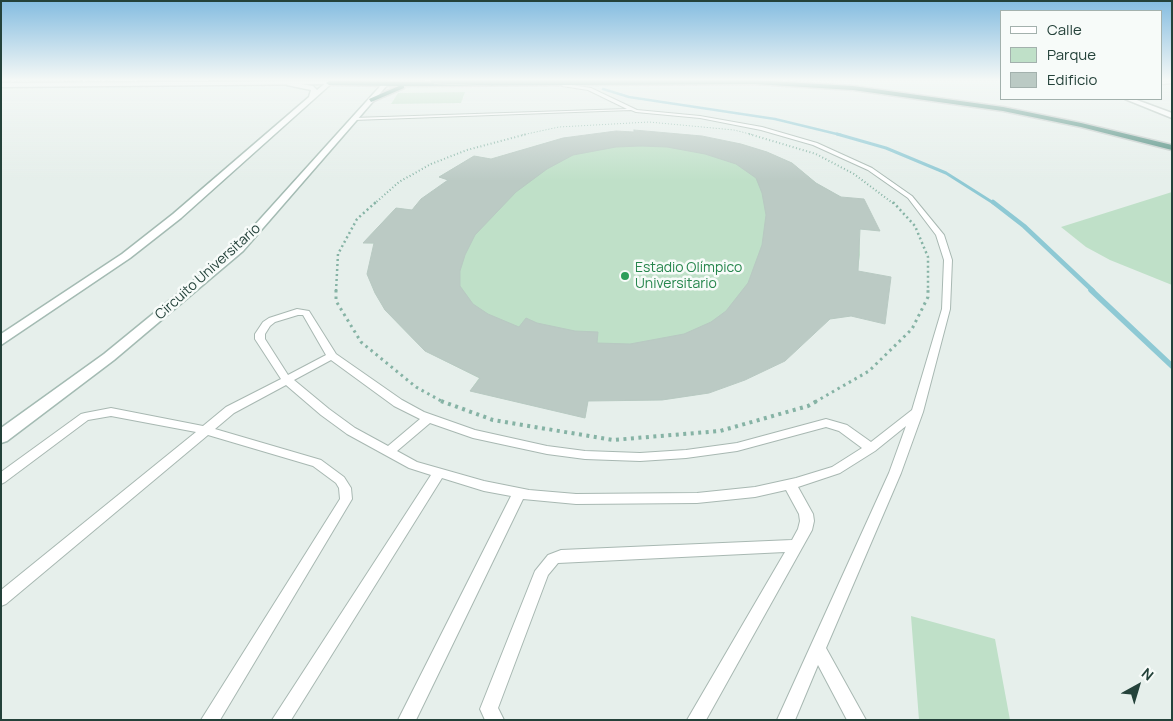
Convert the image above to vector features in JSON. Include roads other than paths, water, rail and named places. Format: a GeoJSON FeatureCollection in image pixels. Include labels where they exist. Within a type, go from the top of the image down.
{"type":"FeatureCollection","features":[{"type":"Feature","properties":{"kind":"highway"},"geometry":{"type":"LineString","coordinates":[[1024,114],[1172,148]]}},
{"type":"Feature","properties":{"kind":"highway"},"geometry":{"type":"LineString","coordinates":[[1047,114],[1172,140]]}},
{"type":"Feature","properties":{"kind":"main road"},"geometry":{"type":"LineString","coordinates":[[1,340],[126,256],[177,216],[292,114]]}},
{"type":"Feature","properties":{"kind":"main road","name":"Circuito Universitario"},"geometry":{"type":"LineString","coordinates":[[1,437],[109,357],[192,290],[239,249],[358,114]]}},
{"type":"Feature","properties":{"kind":"lane"},"geometry":{"type":"LineString","coordinates":[[353,119],[518,114]]}},
{"type":"Feature","properties":{"kind":"lane"},"geometry":{"type":"LineString","coordinates":[[666,114],[700,117],[795,138],[840,154],[870,169],[910,197],[940,235],[948,260],[946,309],[917,412],[895,473],[786,720]]}},
{"type":"Feature","properties":{"kind":"lane"},"geometry":{"type":"LineString","coordinates":[[871,448],[843,428],[826,423],[737,447],[694,453],[640,457],[585,455],[511,443],[473,434],[428,418],[378,391],[332,356],[306,313],[297,312],[272,320],[261,329],[260,339],[286,378],[351,432],[413,465],[438,474],[520,493],[576,499],[637,500],[697,498],[755,492],[790,485],[836,470],[871,448],[917,412]]}},
{"type":"Feature","properties":{"kind":"lane"},"geometry":{"type":"LineString","coordinates":[[1,599],[230,410],[286,378],[332,356]]}},
{"type":"Feature","properties":{"kind":"lane"},"geometry":{"type":"LineString","coordinates":[[1,479],[85,417],[110,412],[205,430],[317,463],[340,480],[345,488],[346,499],[210,720]]}},
{"type":"Feature","properties":{"kind":"lane"},"geometry":{"type":"LineString","coordinates":[[388,452],[428,418]]}},
{"type":"Feature","properties":{"kind":"lane"},"geometry":{"type":"LineString","coordinates":[[281,720],[438,474]]}},
{"type":"Feature","properties":{"kind":"lane"},"geometry":{"type":"LineString","coordinates":[[696,720],[805,530],[807,521],[790,485]]}},
{"type":"Feature","properties":{"kind":"lane"},"geometry":{"type":"LineString","coordinates":[[407,720],[520,493]]}},
{"type":"Feature","properties":{"kind":"lane"},"geometry":{"type":"LineString","coordinates":[[495,720],[489,709],[542,571],[553,559],[561,556],[796,546]]}},
{"type":"Feature","properties":{"kind":"lane"},"geometry":{"type":"LineString","coordinates":[[817,647],[857,720]]}},
{"type":"Feature","properties":{"kind":"waterway"},"geometry":{"type":"LineString","coordinates":[[739,114],[775,119],[838,134]]}},
{"type":"Feature","properties":{"kind":"waterway"},"geometry":{"type":"LineString","coordinates":[[838,134],[886,148],[946,173],[995,204]]}},
{"type":"Feature","properties":{"kind":"waterway"},"geometry":{"type":"LineString","coordinates":[[993,202],[1024,226],[1093,291]]}},
{"type":"Feature","properties":{"kind":"waterway"},"geometry":{"type":"LineString","coordinates":[[1091,290],[1172,366]]}},
{"type":"Feature","properties":{"kind":"place","name":"Estadio Olímpico Universitario"},"geometry":{"type":"Point","coordinates":[625,276]}}]}
